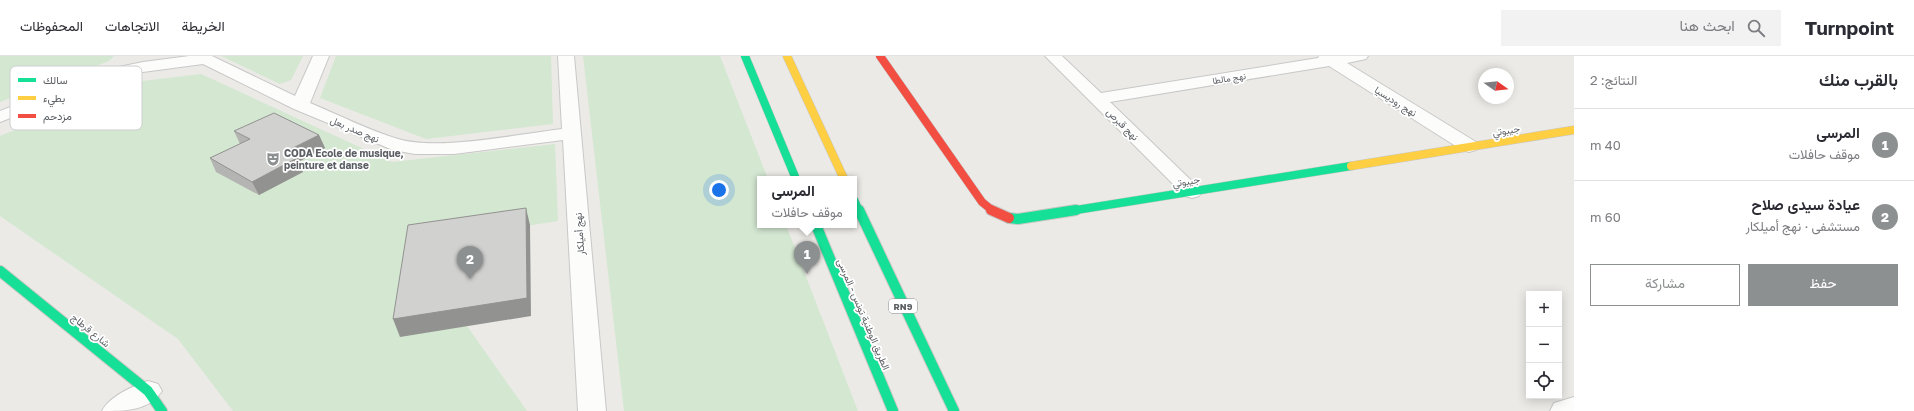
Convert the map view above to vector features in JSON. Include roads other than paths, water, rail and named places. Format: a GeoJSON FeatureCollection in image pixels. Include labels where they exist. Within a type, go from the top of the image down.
{"type":"FeatureCollection","features":[{"type":"Feature","properties":{"kind":"main road"},"geometry":{"type":"LineString","coordinates":[[745,56],[795,176]]}},
{"type":"Feature","properties":{"kind":"main road"},"geometry":{"type":"LineString","coordinates":[[787,56],[843,176]]}},
{"type":"Feature","properties":{"kind":"main road","name":"جيبوتي"},"geometry":{"type":"LineString","coordinates":[[880,56],[977,196],[990,211],[1004,217],[1018,219],[1469,146],[1572,132]]}},
{"type":"Feature","properties":{"kind":"main road","name":"RN9"},"geometry":{"type":"LineString","coordinates":[[857,206],[954,411]]}},
{"type":"Feature","properties":{"kind":"main road","name":"الطريق الوطنية تونس - المرسى"},"geometry":{"type":"LineString","coordinates":[[817,228],[893,411]]}},
{"type":"Feature","properties":{"kind":"main road","name":"شارع قرطاج"},"geometry":{"type":"LineString","coordinates":[[0,271],[155,401]]}},
{"type":"Feature","properties":{"kind":"street"},"geometry":{"type":"LineString","coordinates":[[121,66],[134,56]]}},
{"type":"Feature","properties":{"kind":"street"},"geometry":{"type":"LineString","coordinates":[[300,105],[321,56]]}},
{"type":"Feature","properties":{"kind":"street","name":"نهج أميلكار"},"geometry":{"type":"LineString","coordinates":[[566,56],[592,411]]}},
{"type":"Feature","properties":{"kind":"street","name":"نهج قبرص"},"geometry":{"type":"LineString","coordinates":[[1053,56],[1192,192]]}},
{"type":"Feature","properties":{"kind":"street","name":"نهج مالطا"},"geometry":{"type":"LineString","coordinates":[[1098,99],[1328,58],[1360,56]]}},
{"type":"Feature","properties":{"kind":"street"},"geometry":{"type":"LineString","coordinates":[[142,67],[201,57]]}},
{"type":"Feature","properties":{"kind":"street","name":"نهج صدر بعل"},"geometry":{"type":"LineString","coordinates":[[201,57],[300,105],[393,144],[415,148],[454,148],[571,133]]}},
{"type":"Feature","properties":{"kind":"street","name":"نهج روديسيا"},"geometry":{"type":"LineString","coordinates":[[1328,58],[1469,146]]}},
{"type":"Feature","properties":{"kind":"street"},"geometry":{"type":"LineString","coordinates":[[0,117],[10,113]]}},
{"type":"Feature","properties":{"kind":"street"},"geometry":{"type":"LineString","coordinates":[[116,411],[155,401]]}},
{"type":"Feature","properties":{"kind":"street"},"geometry":{"type":"LineString","coordinates":[[1564,411],[1574,408]]}},
{"type":"Feature","properties":{"kind":"place","name":"CODA Ecole de musique, peinture et danse"},"geometry":{"type":"Point","coordinates":[273,159]}},
{"type":"Feature","properties":{"kind":"place","name":"المرسى"},"geometry":{"type":"Point","coordinates":[807,274]}},
{"type":"Feature","properties":{"kind":"place","name":"عيادة سيدى صلاح"},"geometry":{"type":"Point","coordinates":[470,279]}}]}
